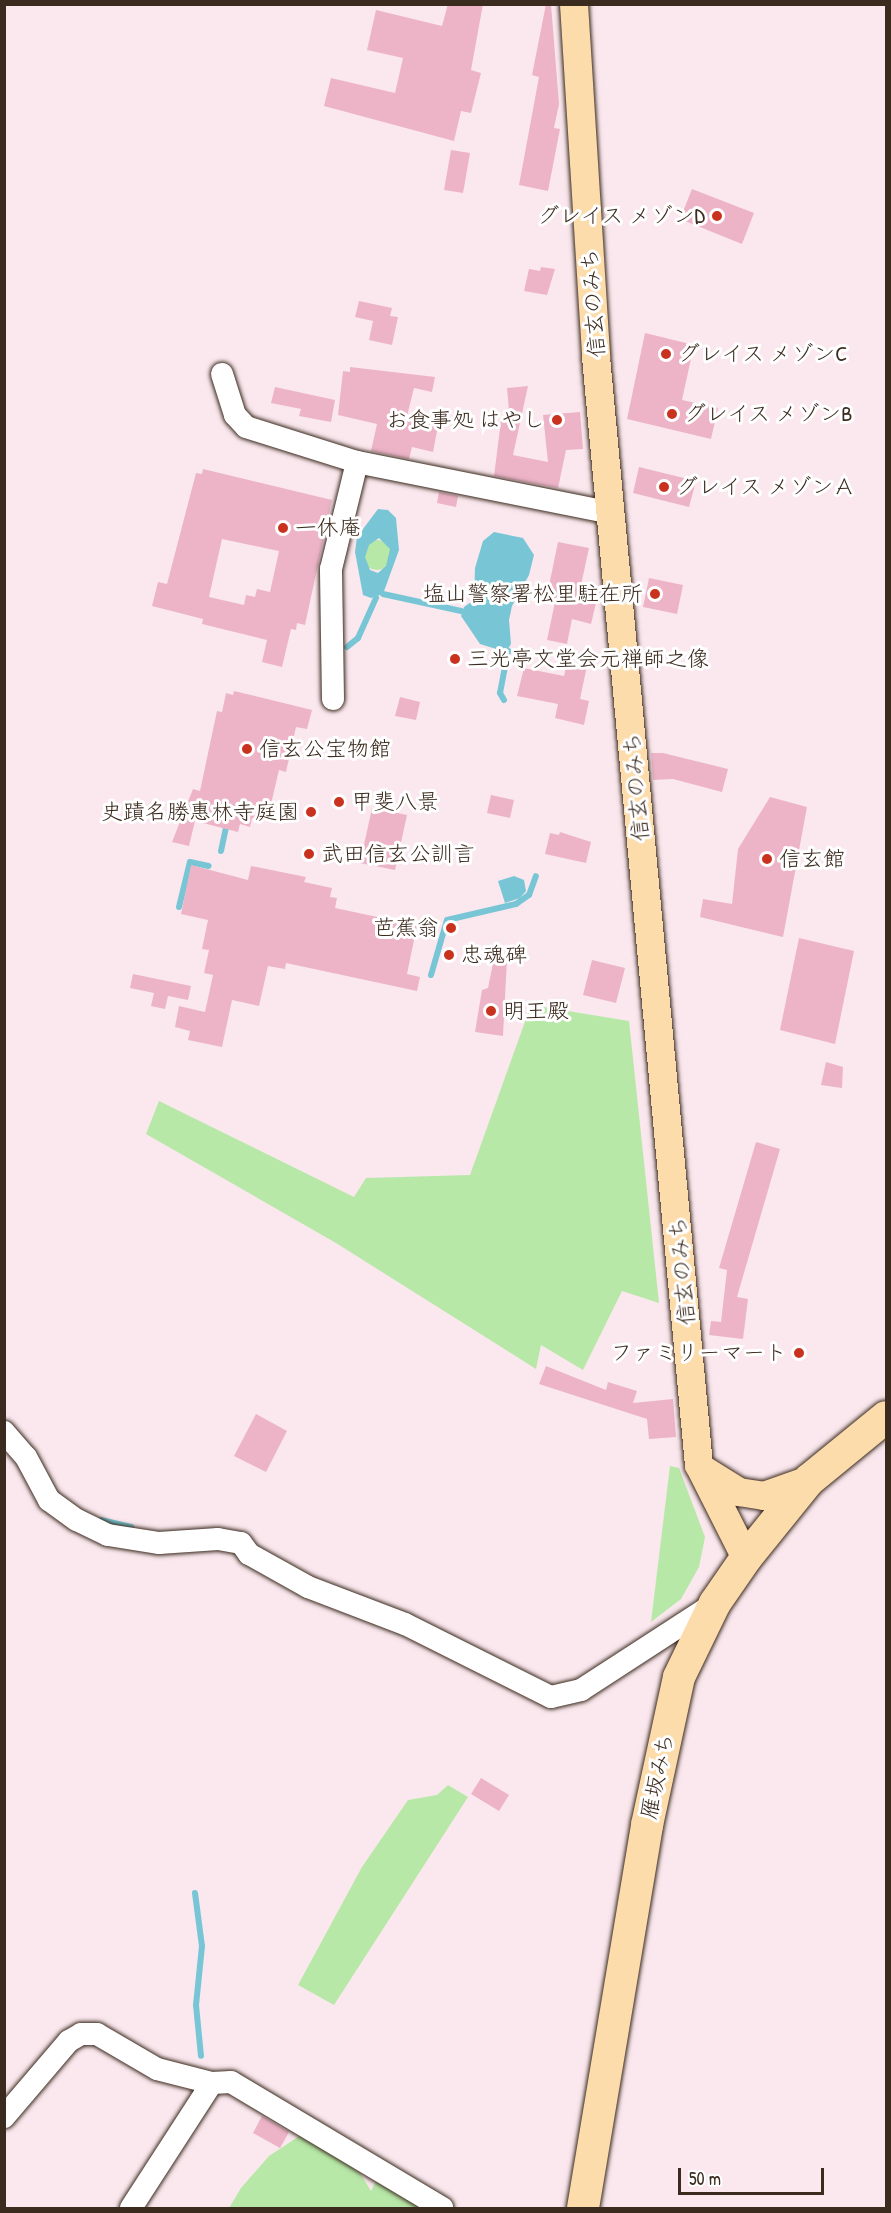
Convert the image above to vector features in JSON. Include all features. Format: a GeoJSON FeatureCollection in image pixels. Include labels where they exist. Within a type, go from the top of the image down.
{"type":"FeatureCollection","features":[{"type":"Feature","properties":{"kind":"highway","name":"雁坂みち"},"geometry":{"type":"LineString","coordinates":[[583,2208],[666,1730],[679,1677],[715,1603],[746,1558],[809,1480],[886,1417]]}},
{"type":"Feature","properties":{"kind":"main road","name":"信玄のみち"},"geometry":{"type":"LineString","coordinates":[[574,4],[596,357],[699,1465],[746,1558]]}},
{"type":"Feature","properties":{"kind":"main road"},"geometry":{"type":"LineString","coordinates":[[699,1465],[714,1480],[739,1492],[764,1496],[809,1480]]}},
{"type":"Feature","properties":{"kind":"street"},"geometry":{"type":"LineString","coordinates":[[222,374],[235,415],[246,427],[357,462],[612,513]]}},
{"type":"Feature","properties":{"kind":"street"},"geometry":{"type":"LineString","coordinates":[[333,699],[331,569],[357,462]]}},
{"type":"Feature","properties":{"kind":"street"},"geometry":{"type":"LineString","coordinates":[[4,1432],[26,1457],[49,1500],[77,1520],[108,1534],[159,1543],[218,1539],[241,1543],[249,1554],[308,1587],[405,1624],[551,1697],[581,1690],[715,1603]]}},
{"type":"Feature","properties":{"kind":"street"},"geometry":{"type":"LineString","coordinates":[[4,2117],[69,2041],[81,2034],[97,2034],[157,2068],[212,2083],[231,2082],[442,2208]]}},
{"type":"Feature","properties":{"kind":"street"},"geometry":{"type":"LineString","coordinates":[[131,2208],[212,2083]]}},
{"type":"Feature","properties":{"kind":"green space"},"geometry":{"type":"Polygon","coordinates":[[[377,540],[387,545],[392,555],[387,565],[377,570],[367,565],[362,555],[367,545],[377,540]]]}},
{"type":"Feature","properties":{"kind":"green space"},"geometry":{"type":"Polygon","coordinates":[[[531,1005],[629,1021],[659,1303],[622,1291],[583,1370],[541,1345],[536,1369],[336,1243],[146,1134],[159,1101],[354,1197],[366,1178],[470,1175],[531,1005]]]}},
{"type":"Feature","properties":{"kind":"green space"},"geometry":{"type":"Polygon","coordinates":[[[670,1466],[679,1468],[705,1537],[699,1567],[681,1599],[651,1622],[670,1466]]]}},
{"type":"Feature","properties":{"kind":"green space"},"geometry":{"type":"Polygon","coordinates":[[[448,1785],[468,1797],[334,2005],[298,1985],[362,1867],[408,1800],[437,1795],[448,1785]]]}},
{"type":"Feature","properties":{"kind":"green space"},"geometry":{"type":"Polygon","coordinates":[[[304,2133],[360,2173],[371,2191],[376,2181],[422,2208],[229,2208],[241,2188],[269,2156],[304,2133]]]}},
{"type":"Feature","properties":{"kind":"water"},"geometry":{"type":"Polygon","coordinates":[[[378,509],[388,510],[396,518],[399,550],[383,594],[371,598],[363,595],[355,552],[357,537],[378,509]],[[379,538],[369,545],[365,557],[370,570],[378,573],[386,566],[390,549],[379,538]]]}},
{"type":"Feature","properties":{"kind":"water"},"geometry":{"type":"Polygon","coordinates":[[[494,532],[523,538],[534,555],[529,575],[512,606],[509,620],[511,644],[506,652],[480,644],[461,616],[464,607],[474,600],[475,568],[483,541],[494,532]]]}},
{"type":"Feature","properties":{"kind":"water"},"geometry":{"type":"Polygon","coordinates":[[[514,876],[524,880],[526,891],[520,898],[505,903],[498,881],[514,876]]]}},
{"type":"Feature","properties":{"kind":"building"},"geometry":{"type":"Polygon","coordinates":[[[448,4],[483,4],[471,70],[481,73],[471,113],[461,111],[454,141],[324,106],[331,78],[395,93],[403,58],[367,50],[376,10],[442,26],[448,4]]]}},
{"type":"Feature","properties":{"kind":"building"},"geometry":{"type":"Polygon","coordinates":[[[546,4],[551,4],[559,104],[554,128],[560,129],[548,191],[519,185],[539,77],[532,75],[546,4]]]}},
{"type":"Feature","properties":{"kind":"building"},"geometry":{"type":"Polygon","coordinates":[[[451,150],[470,153],[463,193],[444,190],[451,150]]]}},
{"type":"Feature","properties":{"kind":"building","name":"グレイス メゾンD"},"geometry":{"type":"Polygon","coordinates":[[[692,189],[754,213],[742,244],[680,219],[692,189]]]}},
{"type":"Feature","properties":{"kind":"building"},"geometry":{"type":"Polygon","coordinates":[[[541,267],[555,269],[547,295],[524,291],[529,269],[540,271],[541,267]]]}},
{"type":"Feature","properties":{"kind":"building"},"geometry":{"type":"Polygon","coordinates":[[[359,301],[392,308],[390,316],[398,317],[392,345],[369,340],[373,321],[355,317],[359,301]]]}},
{"type":"Feature","properties":{"kind":"building"},"geometry":{"type":"Polygon","coordinates":[[[645,333],[694,345],[682,400],[718,408],[711,439],[627,419],[645,333]]]}},
{"type":"Feature","properties":{"kind":"building"},"geometry":{"type":"Polygon","coordinates":[[[350,367],[435,377],[432,392],[414,388],[406,420],[438,426],[433,452],[412,447],[409,459],[371,451],[377,424],[338,415],[343,371],[350,372],[350,367]]]}},
{"type":"Feature","properties":{"kind":"building"},"geometry":{"type":"Polygon","coordinates":[[[528,386],[513,455],[548,462],[543,415],[580,412],[583,449],[566,450],[558,488],[494,476],[501,421],[510,423],[507,388],[528,386]]]}},
{"type":"Feature","properties":{"kind":"building"},"geometry":{"type":"Polygon","coordinates":[[[275,387],[335,400],[331,422],[299,416],[301,409],[271,403],[275,387]]]}},
{"type":"Feature","properties":{"kind":"building","name":"グレイス メゾンＡ"},"geometry":{"type":"Polygon","coordinates":[[[639,467],[696,481],[689,507],[633,493],[639,467]]]}},
{"type":"Feature","properties":{"kind":"building"},"geometry":{"type":"Polygon","coordinates":[[[203,469],[332,500],[305,625],[297,623],[296,630],[291,629],[282,667],[262,662],[267,640],[202,624],[203,619],[152,606],[158,582],[167,584],[196,473],[202,474],[203,469]],[[222,539],[209,597],[244,605],[246,595],[255,597],[257,589],[270,592],[279,551],[222,539]]]}},
{"type":"Feature","properties":{"kind":"building"},"geometry":{"type":"Polygon","coordinates":[[[439,492],[458,496],[456,507],[437,503],[439,492]]]}},
{"type":"Feature","properties":{"kind":"building"},"geometry":{"type":"Polygon","coordinates":[[[558,542],[589,548],[578,599],[596,603],[591,624],[572,619],[567,644],[547,640],[555,602],[546,600],[558,542]]]}},
{"type":"Feature","properties":{"kind":"building"},"geometry":{"type":"Polygon","coordinates":[[[649,578],[683,585],[677,614],[643,607],[649,578]]]}},
{"type":"Feature","properties":{"kind":"building"},"geometry":{"type":"Polygon","coordinates":[[[567,662],[587,666],[580,699],[589,701],[584,725],[555,718],[558,704],[517,696],[524,668],[564,676],[567,662]]]}},
{"type":"Feature","properties":{"kind":"building"},"geometry":{"type":"Polygon","coordinates":[[[234,691],[312,710],[307,729],[296,727],[286,772],[279,770],[267,821],[252,818],[250,827],[240,824],[238,832],[195,821],[189,846],[172,842],[193,789],[200,791],[217,711],[222,712],[226,693],[233,695],[234,691]]]}},
{"type":"Feature","properties":{"kind":"building"},"geometry":{"type":"Polygon","coordinates":[[[400,697],[420,702],[416,720],[395,716],[400,697]]]}},
{"type":"Feature","properties":{"kind":"building"},"geometry":{"type":"Polygon","coordinates":[[[651,753],[663,753],[728,769],[722,792],[673,779],[653,780],[651,753]]]}},
{"type":"Feature","properties":{"kind":"building"},"geometry":{"type":"Polygon","coordinates":[[[491,795],[514,800],[510,818],[487,813],[491,795]]]}},
{"type":"Feature","properties":{"kind":"building","name":"信玄館"},"geometry":{"type":"Polygon","coordinates":[[[770,797],[807,807],[783,937],[700,917],[703,899],[732,904],[738,849],[770,797]]]}},
{"type":"Feature","properties":{"kind":"building"},"geometry":{"type":"Polygon","coordinates":[[[372,808],[407,815],[395,870],[360,863],[372,808]]]}},
{"type":"Feature","properties":{"kind":"building"},"geometry":{"type":"Polygon","coordinates":[[[560,832],[591,842],[586,863],[545,854],[550,833],[559,835],[560,832]]]}},
{"type":"Feature","properties":{"kind":"building"},"geometry":{"type":"Polygon","coordinates":[[[191,865],[248,880],[251,866],[306,877],[304,882],[332,888],[330,897],[337,898],[335,908],[401,922],[402,918],[418,921],[407,974],[420,977],[417,991],[286,963],[285,969],[268,966],[259,1006],[232,1000],[222,1047],[188,1040],[190,1031],[175,1027],[179,1006],[205,1012],[213,975],[204,973],[209,950],[202,949],[208,920],[181,914],[191,865]]]}},
{"type":"Feature","properties":{"kind":"building"},"geometry":{"type":"Polygon","coordinates":[[[799,938],[854,951],[835,1044],[780,1030],[799,938]]]}},
{"type":"Feature","properties":{"kind":"building","name":"明王殿"},"geometry":{"type":"Polygon","coordinates":[[[494,958],[507,960],[503,1036],[475,1032],[482,990],[488,988],[494,958]]]}},
{"type":"Feature","properties":{"kind":"building"},"geometry":{"type":"Polygon","coordinates":[[[592,960],[625,968],[616,1003],[583,995],[592,960]]]}},
{"type":"Feature","properties":{"kind":"building"},"geometry":{"type":"Polygon","coordinates":[[[133,974],[191,986],[188,1000],[168,996],[165,1009],[151,1006],[154,993],[130,988],[133,974]]]}},
{"type":"Feature","properties":{"kind":"building"},"geometry":{"type":"Polygon","coordinates":[[[826,1062],[843,1067],[842,1088],[821,1085],[826,1062]]]}},
{"type":"Feature","properties":{"kind":"building"},"geometry":{"type":"Polygon","coordinates":[[[756,1142],[780,1149],[737,1297],[748,1299],[743,1339],[709,1335],[711,1321],[721,1322],[727,1270],[719,1268],[756,1142]]]}},
{"type":"Feature","properties":{"kind":"building"},"geometry":{"type":"Polygon","coordinates":[[[546,1366],[606,1390],[608,1382],[637,1391],[633,1403],[673,1399],[676,1437],[649,1439],[647,1419],[539,1384],[546,1366]]]}},
{"type":"Feature","properties":{"kind":"building"},"geometry":{"type":"Polygon","coordinates":[[[256,1414],[287,1431],[266,1472],[234,1456],[256,1414]]]}},
{"type":"Feature","properties":{"kind":"building"},"geometry":{"type":"Polygon","coordinates":[[[481,1778],[509,1795],[499,1811],[471,1794],[481,1778]]]}},
{"type":"Feature","properties":{"kind":"building"},"geometry":{"type":"Polygon","coordinates":[[[262,2116],[289,2132],[280,2148],[253,2133],[262,2116]]]}},
{"type":"Feature","properties":{"kind":"waterway"},"geometry":{"type":"LineString","coordinates":[[383,594],[461,611]]}},
{"type":"Feature","properties":{"kind":"waterway"},"geometry":{"type":"LineString","coordinates":[[347,647],[358,638],[376,598]]}},
{"type":"Feature","properties":{"kind":"waterway"},"geometry":{"type":"LineString","coordinates":[[504,700],[500,693],[508,651]]}},
{"type":"Feature","properties":{"kind":"waterway"},"geometry":{"type":"LineString","coordinates":[[221,851],[227,822]]}},
{"type":"Feature","properties":{"kind":"waterway"},"geometry":{"type":"LineString","coordinates":[[179,907],[190,862],[209,866]]}},
{"type":"Feature","properties":{"kind":"waterway"},"geometry":{"type":"LineString","coordinates":[[431,975],[447,920],[516,904],[529,895],[536,876]]}},
{"type":"Feature","properties":{"kind":"waterway"},"geometry":{"type":"LineString","coordinates":[[101,1520],[131,1527]]}},
{"type":"Feature","properties":{"kind":"waterway"},"geometry":{"type":"LineString","coordinates":[[195,1893],[202,1946],[196,2005],[201,2056]]}},
{"type":"Feature","properties":{"kind":"place","name":"グレイス メゾンD"},"geometry":{"type":"Point","coordinates":[717,216]}},
{"type":"Feature","properties":{"kind":"place","name":"グレイス メゾンC"},"geometry":{"type":"Point","coordinates":[666,354]}},
{"type":"Feature","properties":{"kind":"place","name":"グレイス メゾンB"},"geometry":{"type":"Point","coordinates":[672,414]}},
{"type":"Feature","properties":{"kind":"place","name":"お食事処 はやし"},"geometry":{"type":"Point","coordinates":[557,420]}},
{"type":"Feature","properties":{"kind":"place","name":"グレイス メゾンＡ"},"geometry":{"type":"Point","coordinates":[664,487]}},
{"type":"Feature","properties":{"kind":"place","name":"一休庵"},"geometry":{"type":"Point","coordinates":[283,528]}},
{"type":"Feature","properties":{"kind":"place","name":"塩山警察署松里駐在所"},"geometry":{"type":"Point","coordinates":[655,594]}},
{"type":"Feature","properties":{"kind":"place","name":"三光亭文堂会元禅師之像"},"geometry":{"type":"Point","coordinates":[455,659]}},
{"type":"Feature","properties":{"kind":"place","name":"信玄公宝物館"},"geometry":{"type":"Point","coordinates":[247,749]}},
{"type":"Feature","properties":{"kind":"place","name":"甲斐八景"},"geometry":{"type":"Point","coordinates":[339,802]}},
{"type":"Feature","properties":{"kind":"place","name":"史蹟名勝惠林寺庭園"},"geometry":{"type":"Point","coordinates":[311,812]}},
{"type":"Feature","properties":{"kind":"place","name":"武田信玄公訓言"},"geometry":{"type":"Point","coordinates":[309,854]}},
{"type":"Feature","properties":{"kind":"place","name":"信玄館"},"geometry":{"type":"Point","coordinates":[767,859]}},
{"type":"Feature","properties":{"kind":"place","name":"芭蕉翁"},"geometry":{"type":"Point","coordinates":[451,928]}},
{"type":"Feature","properties":{"kind":"place","name":"忠魂碑"},"geometry":{"type":"Point","coordinates":[449,955]}},
{"type":"Feature","properties":{"kind":"place","name":"明王殿"},"geometry":{"type":"Point","coordinates":[491,1011]}},
{"type":"Feature","properties":{"kind":"place","name":"ファミリーマート"},"geometry":{"type":"Point","coordinates":[799,1353]}}]}
